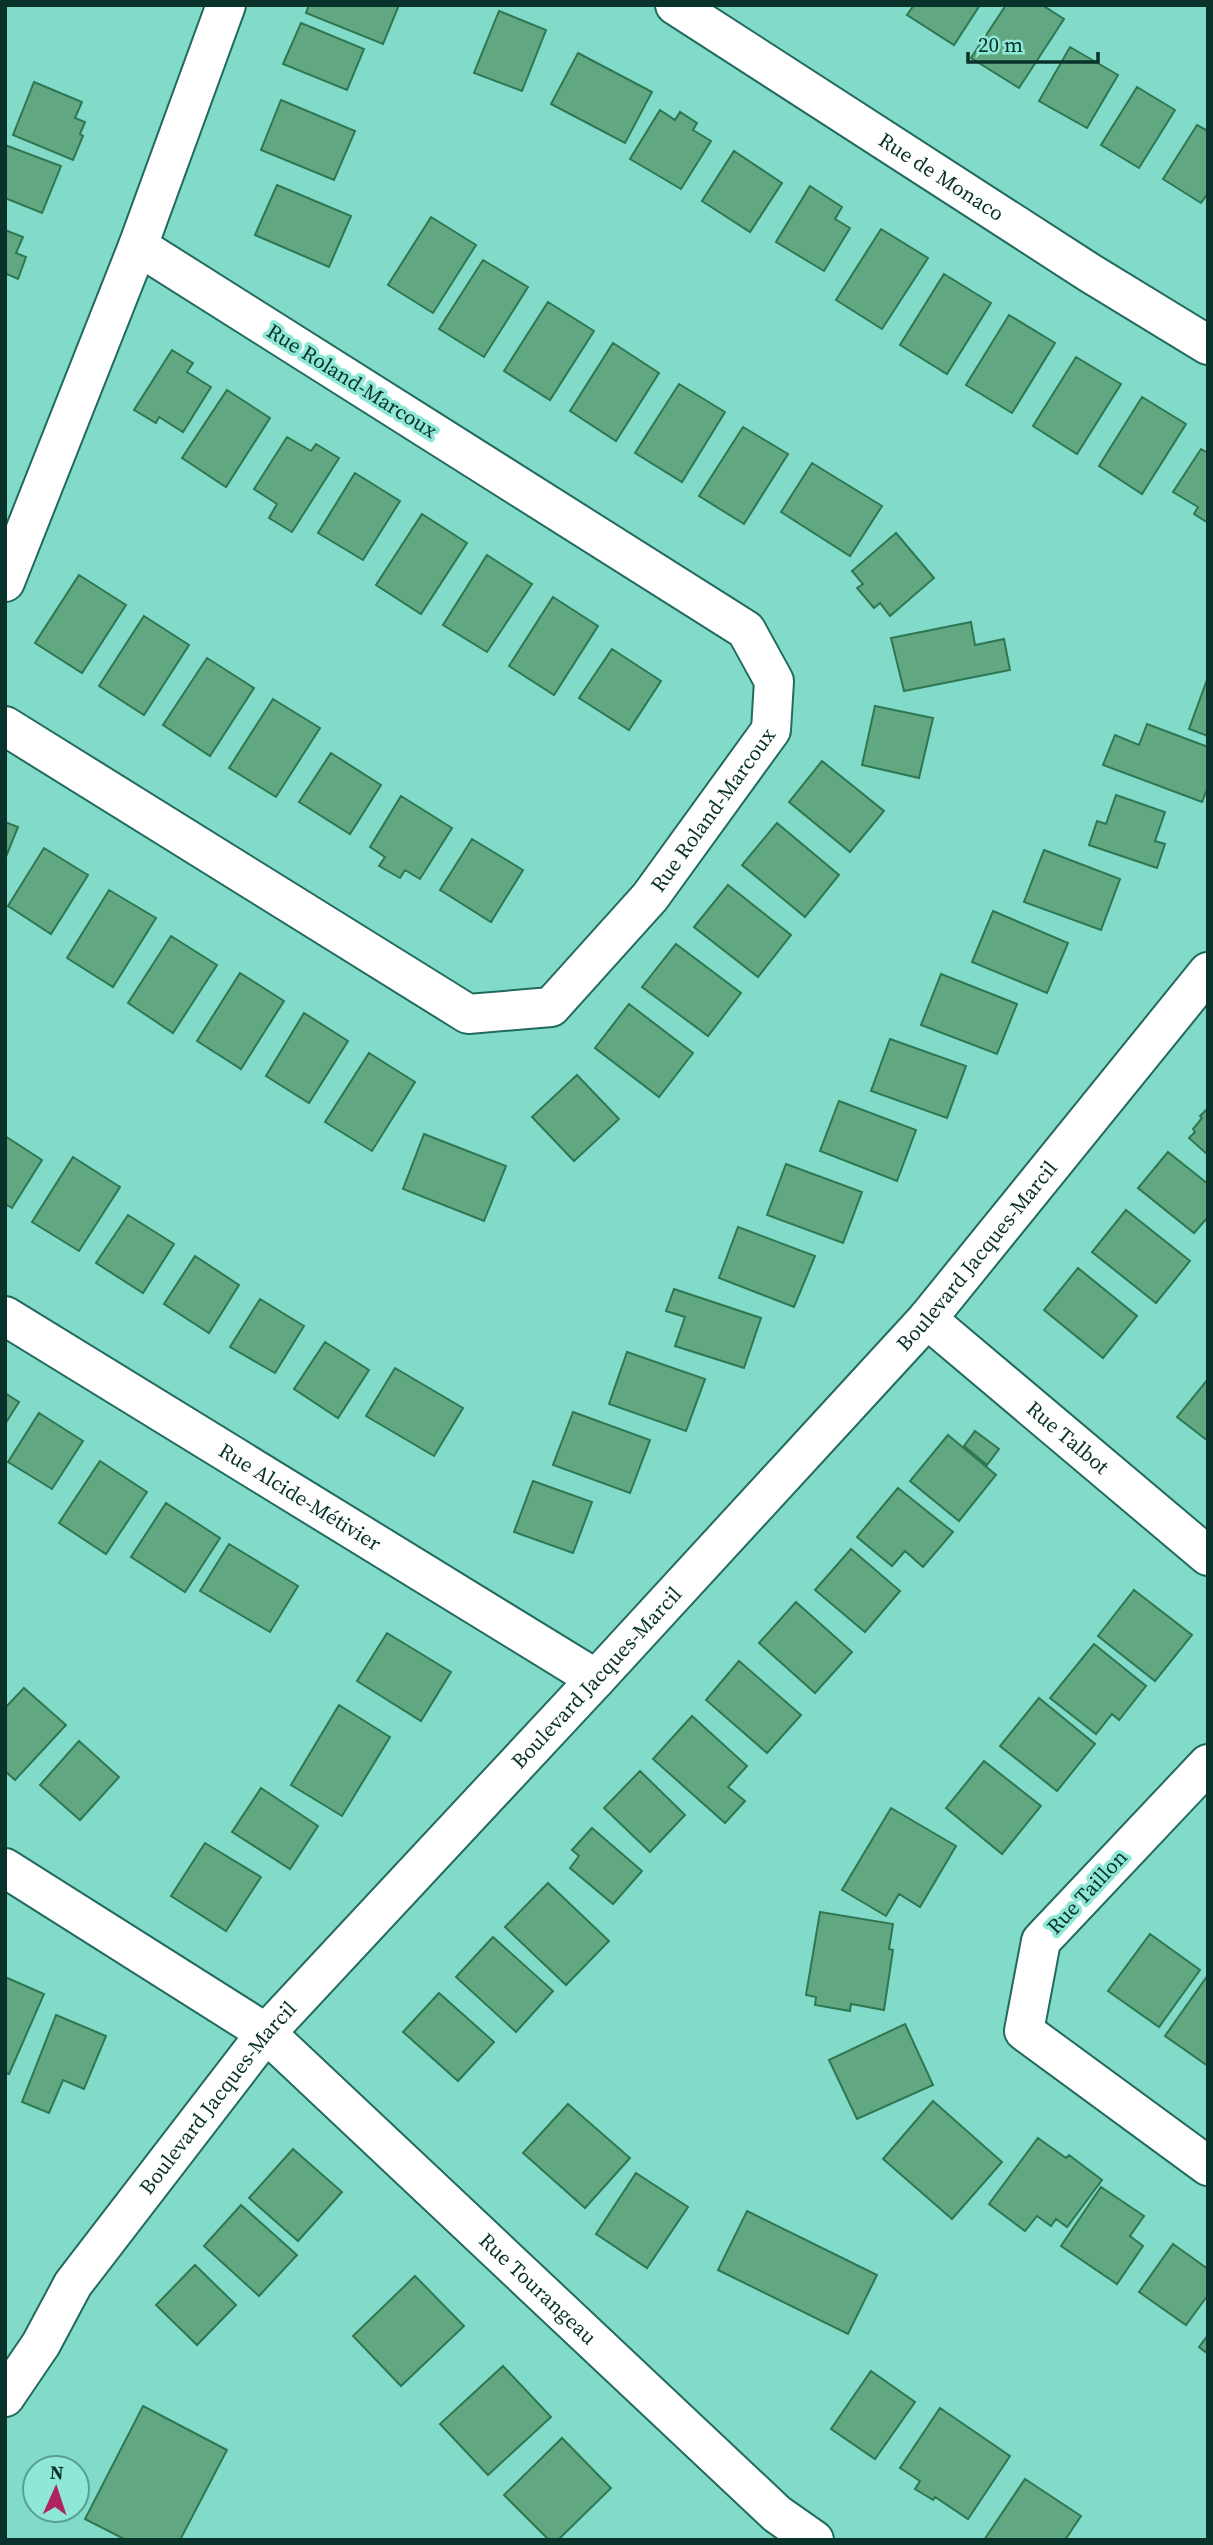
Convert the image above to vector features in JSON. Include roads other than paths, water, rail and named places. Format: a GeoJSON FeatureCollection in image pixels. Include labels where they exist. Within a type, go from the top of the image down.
{"type":"FeatureCollection","features":[{"type":"Feature","properties":{"kind":"street"},"geometry":{"type":"LineString","coordinates":[[5,582],[138,246],[226,5]]}},
{"type":"Feature","properties":{"kind":"street","name":"Rue de Monaco"},"geometry":{"type":"LineString","coordinates":[[675,5],[1208,345]]}},
{"type":"Feature","properties":{"kind":"street","name":"Rue Roland-Marcoux"},"geometry":{"type":"LineString","coordinates":[[5,726],[468,1014],[551,1007],[650,897],[771,730],[774,681],[746,630],[138,246]]}},
{"type":"Feature","properties":{"kind":"street","name":"Boulevard Jacques-Marcil"},"geometry":{"type":"LineString","coordinates":[[5,2398],[41,2344],[73,2284],[265,2033],[596,1679],[927,1318],[1208,972]]}},
{"type":"Feature","properties":{"kind":"street","name":"Rue Alcide-Métivier"},"geometry":{"type":"LineString","coordinates":[[5,1316],[596,1679]]}},
{"type":"Feature","properties":{"kind":"street","name":"Rue Talbot"},"geometry":{"type":"LineString","coordinates":[[927,1318],[1208,1556]]}},
{"type":"Feature","properties":{"kind":"street","name":"Rue Taillon"},"geometry":{"type":"LineString","coordinates":[[1208,1765],[1041,1941],[1024,2031],[1208,2166]]}},
{"type":"Feature","properties":{"kind":"street"},"geometry":{"type":"LineString","coordinates":[[5,1868],[265,2033]]}},
{"type":"Feature","properties":{"kind":"street","name":"Rue Tourangeau"},"geometry":{"type":"LineString","coordinates":[[265,2033],[777,2514],[814,2540]]}}]}
